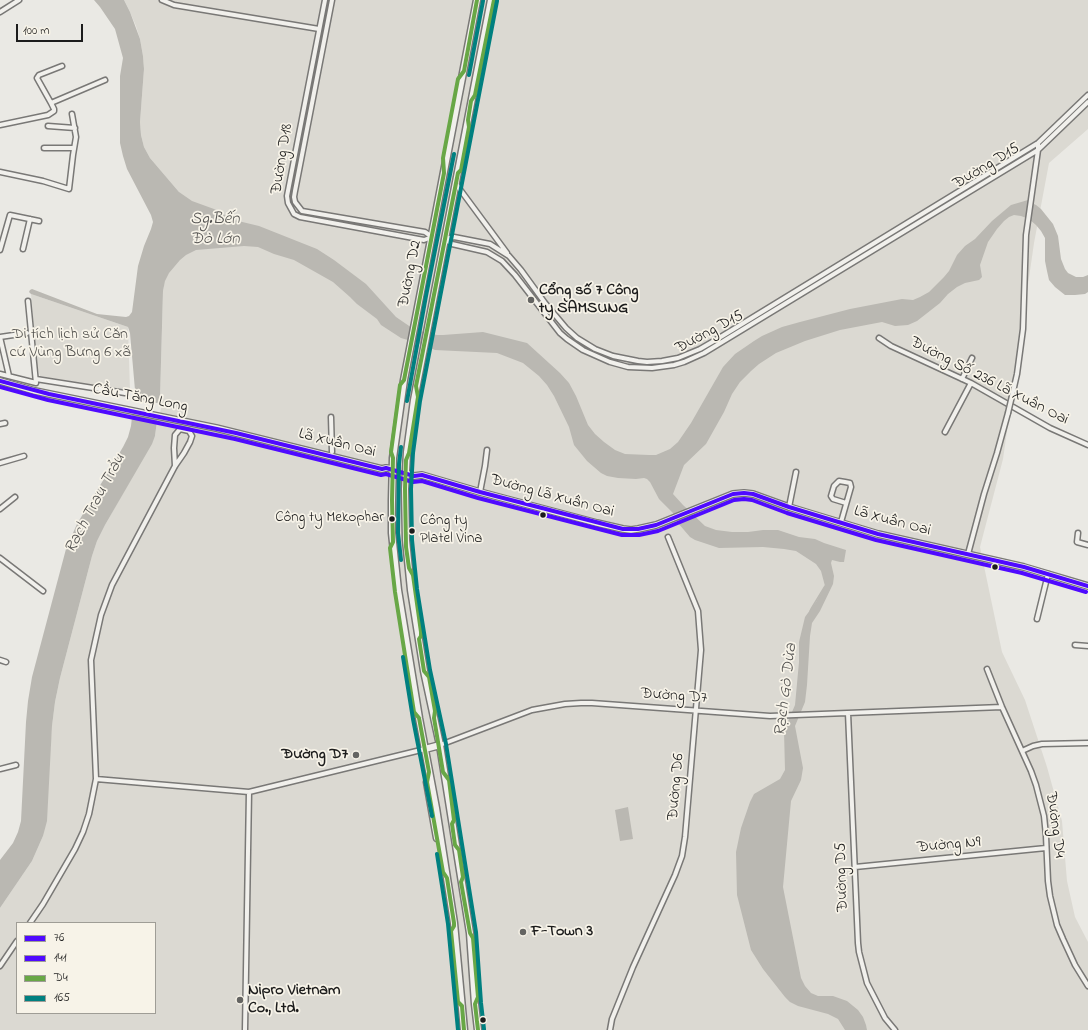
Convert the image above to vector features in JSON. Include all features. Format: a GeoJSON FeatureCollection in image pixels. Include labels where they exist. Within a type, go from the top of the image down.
{"type":"FeatureCollection","features":[{"type":"Feature","properties":{"kind":"main road","name":"Đường D2"},"geometry":{"type":"LineString","coordinates":[[464,1028],[454,926],[447,878],[398,590],[393,542],[392,500],[394,458],[404,380],[464,71],[476,0]]}},
{"type":"Feature","properties":{"kind":"main road","name":"Đường D2"},"geometry":{"type":"LineString","coordinates":[[477,1027],[470,934],[440,745],[424,671],[411,590],[406,540],[405,489],[406,460],[416,386],[492,0]]}},
{"type":"Feature","properties":{"kind":"main road"},"geometry":{"type":"LineString","coordinates":[[432,237],[445,239]]}},
{"type":"Feature","properties":{"kind":"main road","name":"Cầu Tăng Long"},"geometry":{"type":"LineString","coordinates":[[0,381],[49,394],[216,428],[275,442]]}},
{"type":"Feature","properties":{"kind":"main road","name":"Lã Xuân Oai"},"geometry":{"type":"LineString","coordinates":[[275,442],[382,468],[393,469]]}},
{"type":"Feature","properties":{"kind":"main road"},"geometry":{"type":"LineString","coordinates":[[393,469],[406,473]]}},
{"type":"Feature","properties":{"kind":"main road","name":"Đường Lã Xuân Oai"},"geometry":{"type":"LineString","coordinates":[[406,473],[414,476],[422,475],[480,492],[624,529],[638,529],[656,525],[692,511]]}},
{"type":"Feature","properties":{"kind":"main road","name":"Lã Xuân Oai"},"geometry":{"type":"LineString","coordinates":[[692,511],[733,494],[753,494],[789,507],[878,534],[968,554],[1048,574],[1088,586]]}},
{"type":"Feature","properties":{"kind":"main road"},"geometry":{"type":"LineString","coordinates":[[425,749],[440,745]]}},
{"type":"Feature","properties":{"kind":"main road"},"geometry":{"type":"LineString","coordinates":[[451,905],[464,903]]}},
{"type":"Feature","properties":{"kind":"main road"},"geometry":{"type":"LineString","coordinates":[[464,1028],[477,1027]]}},
{"type":"Feature","properties":{"kind":"street"},"geometry":{"type":"LineString","coordinates":[[0,12],[19,0]]}},
{"type":"Feature","properties":{"kind":"street"},"geometry":{"type":"LineString","coordinates":[[162,0],[174,5],[319,29]]}},
{"type":"Feature","properties":{"kind":"street","name":"Đường D18"},"geometry":{"type":"LineString","coordinates":[[324,0],[287,196],[288,203],[294,214],[300,217],[424,240],[432,237]]}},
{"type":"Feature","properties":{"kind":"street","name":"Đường D18"},"geometry":{"type":"LineString","coordinates":[[332,0],[294,196],[295,202],[302,211],[424,232],[432,237]]}},
{"type":"Feature","properties":{"kind":"street"},"geometry":{"type":"LineString","coordinates":[[0,125],[48,115],[54,111],[37,78],[39,75],[62,66]]}},
{"type":"Feature","properties":{"kind":"street"},"geometry":{"type":"LineString","coordinates":[[51,103],[105,80]]}},
{"type":"Feature","properties":{"kind":"street","name":"Đường D15"},"geometry":{"type":"LineString","coordinates":[[445,239],[454,237],[490,244],[509,256],[565,326],[577,338],[586,344],[613,356],[646,362],[678,358],[700,349],[719,338],[1038,143],[1088,95]]}},
{"type":"Feature","properties":{"kind":"street","name":"Đường D15"},"geometry":{"type":"LineString","coordinates":[[445,239],[452,244],[487,252],[502,261],[515,275],[559,331],[567,339],[583,350],[610,362],[639,368],[674,365],[704,353],[1038,150],[1088,102]]}},
{"type":"Feature","properties":{"kind":"street"},"geometry":{"type":"LineString","coordinates":[[0,172],[43,181],[69,189],[76,138],[72,114]]}},
{"type":"Feature","properties":{"kind":"street"},"geometry":{"type":"LineString","coordinates":[[48,126],[75,128]]}},
{"type":"Feature","properties":{"kind":"street"},"geometry":{"type":"LineString","coordinates":[[968,554],[1008,413],[1017,374],[1023,329],[1026,235],[1038,143]]}},
{"type":"Feature","properties":{"kind":"street"},"geometry":{"type":"LineString","coordinates":[[44,148],[74,148]]}},
{"type":"Feature","properties":{"kind":"street"},"geometry":{"type":"LineString","coordinates":[[456,184],[509,256]]}},
{"type":"Feature","properties":{"kind":"street"},"geometry":{"type":"LineString","coordinates":[[0,250],[10,215],[39,222]]}},
{"type":"Feature","properties":{"kind":"street"},"geometry":{"type":"LineString","coordinates":[[23,249],[30,220]]}},
{"type":"Feature","properties":{"kind":"street"},"geometry":{"type":"LineString","coordinates":[[854,255],[857,260]]}},
{"type":"Feature","properties":{"kind":"street"},"geometry":{"type":"LineString","coordinates":[[515,275],[521,270]]}},
{"type":"Feature","properties":{"kind":"street"},"geometry":{"type":"LineString","coordinates":[[28,301],[36,381]]}},
{"type":"Feature","properties":{"kind":"street"},"geometry":{"type":"LineString","coordinates":[[559,331],[565,326]]}},
{"type":"Feature","properties":{"kind":"street"},"geometry":{"type":"LineString","coordinates":[[9,376],[0,337],[27,333]]}},
{"type":"Feature","properties":{"kind":"street","name":"Đường Số 236 Lã Xuân Oai"},"geometry":{"type":"LineString","coordinates":[[879,338],[892,346],[971,383],[1050,428],[1088,445]]}},
{"type":"Feature","properties":{"kind":"street"},"geometry":{"type":"LineString","coordinates":[[962,379],[972,358]]}},
{"type":"Feature","properties":{"kind":"street"},"geometry":{"type":"LineString","coordinates":[[0,374],[36,381],[125,393]]}},
{"type":"Feature","properties":{"kind":"street"},"geometry":{"type":"LineString","coordinates":[[945,432],[971,383]]}},
{"type":"Feature","properties":{"kind":"street"},"geometry":{"type":"LineString","coordinates":[[332,417],[332,452]]}},
{"type":"Feature","properties":{"kind":"street"},"geometry":{"type":"LineString","coordinates":[[31,922],[75,849],[89,814],[96,780],[91,660],[101,615],[112,585],[175,466],[190,442],[192,436],[189,431],[180,429],[175,434],[175,466]]}},
{"type":"Feature","properties":{"kind":"street"},"geometry":{"type":"LineString","coordinates":[[480,492],[487,450]]}},
{"type":"Feature","properties":{"kind":"street"},"geometry":{"type":"LineString","coordinates":[[0,463],[24,456]]}},
{"type":"Feature","properties":{"kind":"street"},"geometry":{"type":"LineString","coordinates":[[789,507],[796,472]]}},
{"type":"Feature","properties":{"kind":"street"},"geometry":{"type":"LineString","coordinates":[[841,522],[851,485],[850,483],[839,482],[834,486],[831,496],[833,499],[846,503]]}},
{"type":"Feature","properties":{"kind":"street"},"geometry":{"type":"LineString","coordinates":[[0,509],[14,497]]}},
{"type":"Feature","properties":{"kind":"street"},"geometry":{"type":"LineString","coordinates":[[1078,533],[1076,542],[1088,545]]}},
{"type":"Feature","properties":{"kind":"street","name":"Đường D6"},"geometry":{"type":"LineString","coordinates":[[610,1030],[612,1019],[633,967],[675,875],[682,856],[685,837],[701,650],[698,611],[668,537]]}},
{"type":"Feature","properties":{"kind":"street"},"geometry":{"type":"LineString","coordinates":[[0,558],[43,591]]}},
{"type":"Feature","properties":{"kind":"street"},"geometry":{"type":"LineString","coordinates":[[1037,619],[1048,574]]}},
{"type":"Feature","properties":{"kind":"street"},"geometry":{"type":"LineString","coordinates":[[1075,645],[1088,646]]}},
{"type":"Feature","properties":{"kind":"street"},"geometry":{"type":"LineString","coordinates":[[0,660],[6,662]]}},
{"type":"Feature","properties":{"kind":"street","name":"Đường D4"},"geometry":{"type":"LineString","coordinates":[[987,669],[1002,707],[1031,771],[1041,802],[1044,816],[1050,896],[1058,925],[1068,952],[1088,986]]}},
{"type":"Feature","properties":{"kind":"street","name":"Đường D7"},"geometry":{"type":"LineString","coordinates":[[440,745],[532,710],[565,704],[592,703],[770,716],[848,713]]}},
{"type":"Feature","properties":{"kind":"street"},"geometry":{"type":"LineString","coordinates":[[848,713],[1002,707]]}},
{"type":"Feature","properties":{"kind":"street","name":"Đường D5"},"geometry":{"type":"LineString","coordinates":[[848,713],[858,943],[863,973],[867,983],[885,1018],[896,1030]]}},
{"type":"Feature","properties":{"kind":"street"},"geometry":{"type":"LineString","coordinates":[[1022,751],[1042,744],[1088,743]]}},
{"type":"Feature","properties":{"kind":"street"},"geometry":{"type":"LineString","coordinates":[[96,780],[249,792],[425,749]]}},
{"type":"Feature","properties":{"kind":"street"},"geometry":{"type":"LineString","coordinates":[[0,769],[16,765]]}},
{"type":"Feature","properties":{"kind":"street"},"geometry":{"type":"LineString","coordinates":[[245,1030],[249,792]]}},
{"type":"Feature","properties":{"kind":"street","name":"Đường N9"},"geometry":{"type":"LineString","coordinates":[[855,867],[1046,848]]}},
{"type":"Feature","properties":{"kind":"street"},"geometry":{"type":"LineString","coordinates":[[0,966],[16,942]]}},
{"type":"Feature","properties":{"kind":"shaded area"},"geometry":{"type":"Polygon","coordinates":[[[124,0],[1088,0],[1088,129],[1049,163],[1034,243],[1003,459],[980,547],[1002,652],[1025,700],[1047,767],[1062,821],[1067,881],[1075,917],[1088,942],[1088,1030],[0,1030],[0,908],[32,861],[43,836],[52,726],[60,678],[97,541],[155,436],[160,398],[163,291],[179,192],[150,158],[144,147],[140,122],[144,69],[140,39],[136,26],[124,0]]]}},
{"type":"Feature","properties":{"kind":"shaded area","name":"Di tích lịch sử Căn cứ Vùng Bưng 6 xã"},"geometry":{"type":"Polygon","coordinates":[[[31,294],[128,327],[130,391],[40,376],[37,366],[31,294]]]}},
{"type":"Feature","properties":{"kind":"water"},"geometry":{"type":"Polygon","coordinates":[[[94,0],[124,0],[130,12],[140,39],[143,56],[144,69],[140,122],[144,147],[150,158],[179,192],[192,201],[214,209],[234,220],[259,226],[317,249],[366,284],[396,317],[415,330],[437,335],[483,332],[527,343],[569,383],[588,425],[595,434],[615,450],[625,454],[656,455],[670,449],[678,442],[691,423],[723,367],[735,354],[762,336],[782,327],[850,309],[902,299],[913,300],[920,297],[929,292],[944,277],[949,271],[957,255],[965,246],[975,239],[992,221],[1011,205],[1028,200],[1041,209],[1053,224],[1058,236],[1061,259],[1065,269],[1068,273],[1076,277],[1088,275],[1088,292],[1085,294],[1065,295],[1055,287],[1049,280],[1045,261],[1045,238],[1041,231],[1029,219],[1014,215],[1009,217],[997,229],[988,242],[980,265],[982,277],[979,280],[965,283],[957,287],[917,321],[908,325],[895,326],[882,322],[840,330],[805,341],[776,353],[759,364],[740,382],[732,394],[724,412],[706,444],[684,465],[673,494],[705,526],[716,530],[748,532],[778,530],[799,537],[815,539],[846,550],[844,562],[832,560],[831,563],[834,576],[833,584],[820,611],[812,623],[805,702],[795,726],[803,768],[801,780],[791,801],[783,887],[801,978],[805,986],[811,993],[818,996],[833,996],[847,1001],[858,1010],[863,1017],[867,1030],[845,1030],[838,1019],[828,1014],[798,1006],[790,1002],[785,997],[763,969],[751,950],[737,895],[736,852],[741,828],[750,802],[754,794],[780,779],[785,770],[784,731],[795,705],[799,662],[799,642],[805,617],[825,586],[821,571],[816,564],[796,551],[763,547],[719,548],[695,540],[690,537],[678,523],[673,513],[659,499],[647,479],[607,476],[587,461],[574,445],[569,427],[547,385],[539,376],[523,363],[497,353],[435,350],[401,338],[381,325],[377,319],[357,304],[333,282],[294,260],[258,247],[244,246],[196,250],[180,260],[169,273],[165,281],[163,291],[160,398],[155,436],[152,444],[105,525],[92,556],[55,702],[52,726],[47,821],[43,836],[32,861],[0,908],[0,860],[13,843],[21,821],[26,722],[32,677],[66,549],[77,524],[128,437],[131,426],[135,390],[130,333],[128,327],[31,294],[29,292],[32,289],[97,314],[129,316],[132,312],[138,266],[153,222],[151,215],[127,169],[120,143],[120,76],[123,58],[115,29],[94,0]]]}},
{"type":"Feature","properties":{"kind":"water"},"geometry":{"type":"Polygon","coordinates":[[[628,807],[633,839],[620,841],[615,810],[628,807]]]}},
{"type":"Feature","properties":{"kind":"pier"},"geometry":{"type":"Polygon","coordinates":[[[132,398],[162,404],[160,413],[131,408],[132,398]]]}},
{"type":"Feature","properties":{"kind":"waterway","name":"Rạch Gò Dừa"},"geometry":{"type":"LineString","coordinates":[[810,611],[825,586]]}},
{"type":"Feature","properties":{"kind":"transit line","name":"D4"},"geometry":{"type":"LineString","coordinates":[[464,1030],[462,1006],[458,1002],[451,931],[454,923],[447,878],[443,872],[427,782],[429,772],[419,718],[414,712],[395,592],[390,548],[393,542],[393,458],[391,452],[400,385],[404,380],[444,173],[443,158],[458,79],[464,71],[477,0]]}},
{"type":"Feature","properties":{"kind":"transit line","name":"D4"},"geometry":{"type":"LineString","coordinates":[[478,1030],[475,1004],[478,997],[473,938],[470,933],[461,882],[463,877],[459,850],[455,845],[452,824],[454,820],[449,780],[443,772],[429,677],[424,671],[419,639],[421,632],[413,575],[409,568],[406,547],[405,489],[406,460],[409,453],[418,397],[416,386],[458,173],[461,170],[469,127],[468,120],[471,101],[475,95],[494,0]]}},
{"type":"Feature","properties":{"kind":"transit line","name":"165"},"geometry":{"type":"LineString","coordinates":[[469,75],[483,1]]}},
{"type":"Feature","properties":{"kind":"transit line","name":"165"},"geometry":{"type":"LineString","coordinates":[[484,1029],[476,932],[446,744],[430,670],[417,589],[412,540],[411,489],[413,453],[420,401],[497,1]]}},
{"type":"Feature","properties":{"kind":"transit line","name":"165"},"geometry":{"type":"LineString","coordinates":[[407,401],[454,154]]}},
{"type":"Feature","properties":{"kind":"transit line","name":"76"},"geometry":{"type":"LineString","coordinates":[[0,381],[49,394],[236,433],[382,469],[386,468],[414,476],[422,475],[480,492],[623,529],[638,529],[656,525],[733,494],[753,494],[789,507],[878,534],[1024,567],[1088,586]]}},
{"type":"Feature","properties":{"kind":"transit line","name":"141"},"geometry":{"type":"LineString","coordinates":[[0,387],[48,400],[235,439],[381,475],[386,474],[413,482],[422,481],[478,498],[622,535],[639,535],[658,531],[734,500],[744,499],[752,500],[787,513],[876,540],[1022,573],[1086,592]]}},
{"type":"Feature","properties":{"kind":"transit line","name":"165"},"geometry":{"type":"LineString","coordinates":[[401,447],[399,464],[398,533],[401,560]]}},
{"type":"Feature","properties":{"kind":"transit line","name":"165"},"geometry":{"type":"LineString","coordinates":[[403,657],[413,719],[432,816]]}},
{"type":"Feature","properties":{"kind":"transit line","name":"165"},"geometry":{"type":"LineString","coordinates":[[437,854],[448,924],[458,1030]]}},
{"type":"Feature","properties":{"kind":"place","name":"Cổng số 7 Công ty SAMSUNG"},"geometry":{"type":"Point","coordinates":[531,300]}},
{"type":"Feature","properties":{"kind":"place","name":"Công ty Mekophar"},"geometry":{"type":"Point","coordinates":[392,519]}},
{"type":"Feature","properties":{"kind":"place","name":"Công ty Platel Vina"},"geometry":{"type":"Point","coordinates":[412,531]}},
{"type":"Feature","properties":{"kind":"place","name":"Đường D7"},"geometry":{"type":"Point","coordinates":[356,755]}},
{"type":"Feature","properties":{"kind":"place","name":"F-Town 3"},"geometry":{"type":"Point","coordinates":[523,932]}},
{"type":"Feature","properties":{"kind":"place","name":"Nipro Vietnam Co., Ltd."},"geometry":{"type":"Point","coordinates":[240,1000]}},
{"type":"Feature","properties":{"kind":"water label","name":"Sg.Bến Đò Lớn"},"geometry":{"type":"Point","coordinates":[215,230]}},
{"type":"Feature","properties":{"kind":"water label","name":"Rạch Trau Trảu"},"geometry":{"type":"Point","coordinates":[96,504]}}]}
